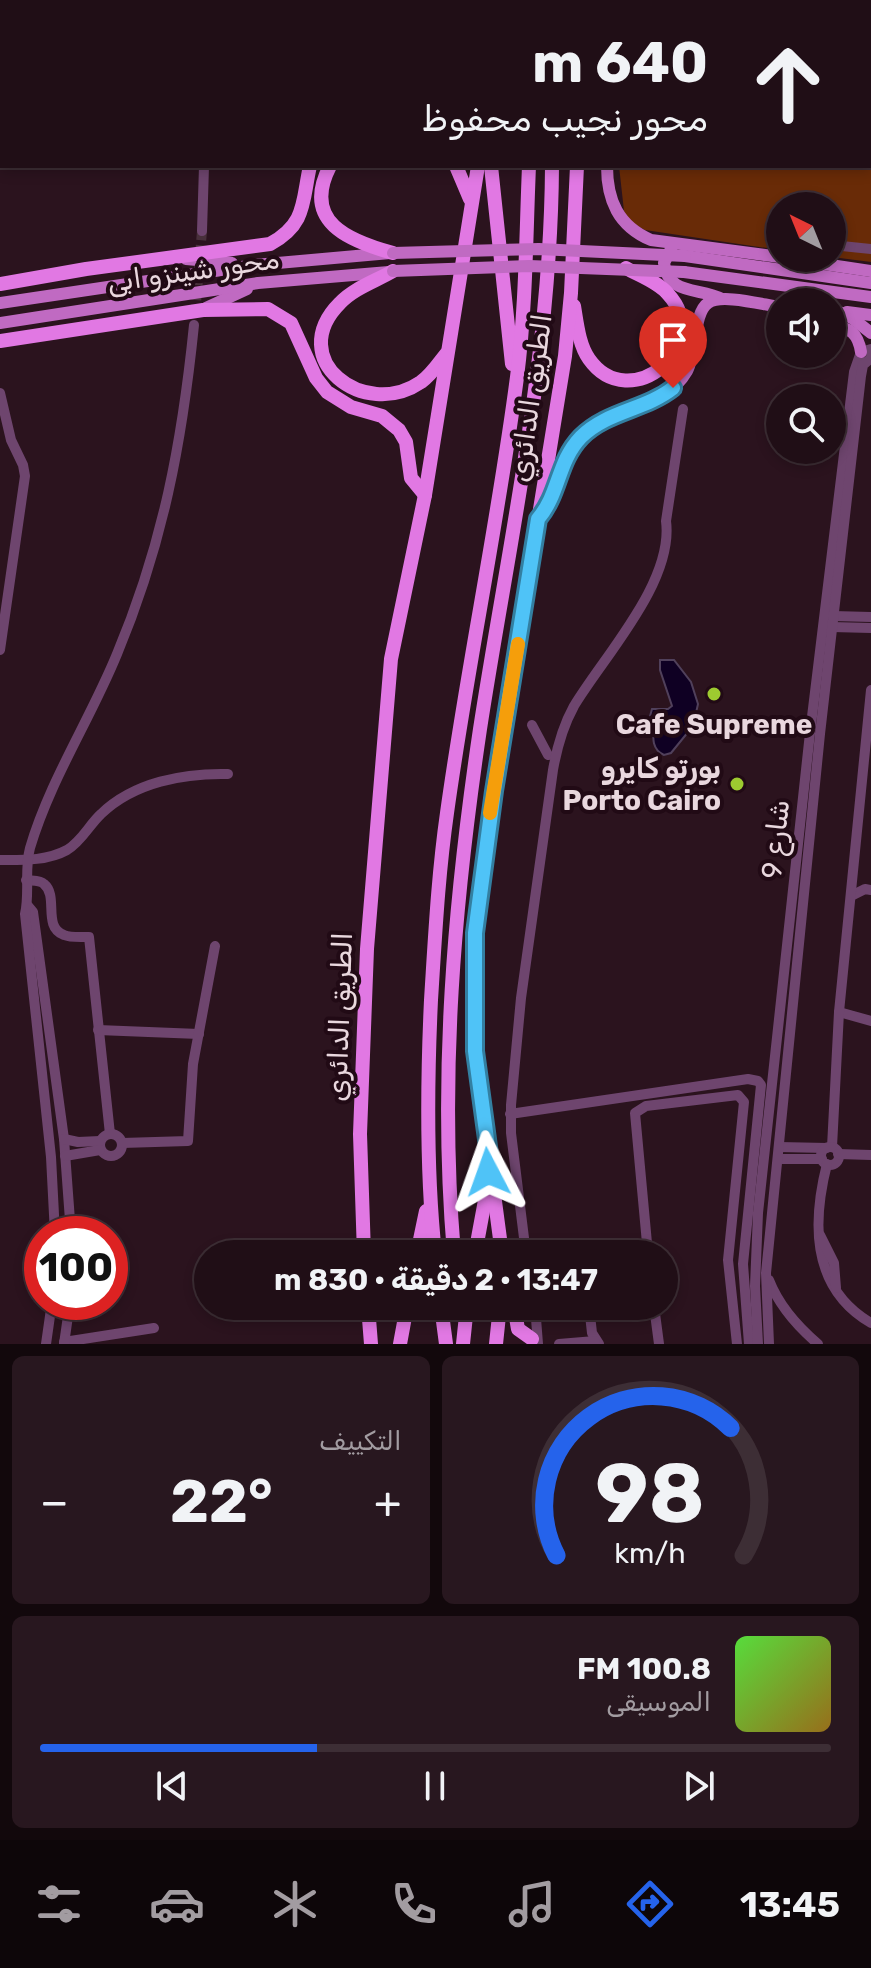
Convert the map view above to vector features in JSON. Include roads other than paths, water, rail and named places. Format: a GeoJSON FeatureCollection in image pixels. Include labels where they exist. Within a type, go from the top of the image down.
{"type":"FeatureCollection","features":[{"type":"Feature","properties":{"kind":"highway"},"geometry":{"type":"LineString","coordinates":[[0,284],[86,269],[260,247],[279,239],[295,224],[300,215],[310,168]]}},
{"type":"Feature","properties":{"kind":"highway"},"geometry":{"type":"LineString","coordinates":[[329,168],[322,194],[330,221],[350,239],[393,253]]}},
{"type":"Feature","properties":{"kind":"highway"},"geometry":{"type":"LineString","coordinates":[[457,168],[472,205]]}},
{"type":"Feature","properties":{"kind":"highway","name":"الطريق الدائري"},"geometry":{"type":"LineString","coordinates":[[364,1240],[360,1134],[367,949],[391,659],[425,495],[478,168]]}},
{"type":"Feature","properties":{"kind":"highway"},"geometry":{"type":"LineString","coordinates":[[491,168],[510,355],[517,377]]}},
{"type":"Feature","properties":{"kind":"highway","name":"الطريق الدائري"},"geometry":{"type":"LineString","coordinates":[[433,1240],[429,1199],[429,1047],[437,892],[517,377],[524,298],[529,168]]}},
{"type":"Feature","properties":{"kind":"highway","name":"الطريق الدائري"},"geometry":{"type":"LineString","coordinates":[[454,1240],[447,1046],[455,930],[480,726],[538,379],[551,226],[552,168]]}},
{"type":"Feature","properties":{"kind":"highway","name":"الطريق الدائري"},"geometry":{"type":"LineString","coordinates":[[502,1240],[475,1051],[475,933],[489,821],[565,356],[577,168]]}},
{"type":"Feature","properties":{"kind":"highway"},"geometry":{"type":"LineString","coordinates":[[571,293],[581,340],[595,366],[607,375],[622,380],[637,380],[652,375],[665,366],[674,353],[681,331],[678,307],[663,289],[626,268]]}},
{"type":"Feature","properties":{"kind":"highway"},"geometry":{"type":"LineString","coordinates":[[393,271],[345,298],[332,312],[323,328],[323,353],[329,369],[347,386],[370,393],[394,393],[415,385],[434,371],[449,350]]}},
{"type":"Feature","properties":{"kind":"highway"},"geometry":{"type":"LineString","coordinates":[[3,340],[203,310],[268,309],[284,317],[296,331],[316,378],[327,392],[351,407],[382,416],[399,430],[406,442],[411,478],[425,495]]}},
{"type":"Feature","properties":{"kind":"highway"},"geometry":{"type":"LineString","coordinates":[[478,1240],[486,1207],[489,1154]]}},
{"type":"Feature","properties":{"kind":"highway"},"geometry":{"type":"LineString","coordinates":[[420,1240],[429,1199]]}},
{"type":"Feature","properties":{"kind":"highway"},"geometry":{"type":"LineString","coordinates":[[369,1320],[371,1344]]}},
{"type":"Feature","properties":{"kind":"highway"},"geometry":{"type":"LineString","coordinates":[[400,1344],[404,1320]]}},
{"type":"Feature","properties":{"kind":"highway"},"geometry":{"type":"LineString","coordinates":[[443,1320],[446,1344]]}},
{"type":"Feature","properties":{"kind":"highway"},"geometry":{"type":"LineString","coordinates":[[460,1320],[462,1344]]}},
{"type":"Feature","properties":{"kind":"highway"},"geometry":{"type":"LineString","coordinates":[[462,1344],[465,1320]]}},
{"type":"Feature","properties":{"kind":"highway"},"geometry":{"type":"LineString","coordinates":[[496,1344],[499,1320]]}},
{"type":"Feature","properties":{"kind":"highway"},"geometry":{"type":"LineString","coordinates":[[516,1320],[518,1329],[535,1342]]}},
{"type":"Feature","properties":{"kind":"main road"},"geometry":{"type":"LineString","coordinates":[[607,168],[609,194],[624,222],[651,240],[766,256]]}},
{"type":"Feature","properties":{"kind":"main road"},"geometry":{"type":"LineString","coordinates":[[678,242],[665,257],[669,278],[684,290],[713,294],[722,299]]}},
{"type":"Feature","properties":{"kind":"main road","name":"محور شينزو ابى"},"geometry":{"type":"LineString","coordinates":[[0,303],[255,265],[393,253],[502,249],[685,256],[871,283]]}},
{"type":"Feature","properties":{"kind":"main road"},"geometry":{"type":"LineString","coordinates":[[171,258],[255,265]]}},
{"type":"Feature","properties":{"kind":"main road","name":"محور شينزو ابى"},"geometry":{"type":"LineString","coordinates":[[0,323],[258,283],[393,271],[529,266],[684,272],[871,297]]}},
{"type":"Feature","properties":{"kind":"main road"},"geometry":{"type":"LineString","coordinates":[[846,267],[871,271]]}},
{"type":"Feature","properties":{"kind":"main road"},"geometry":{"type":"LineString","coordinates":[[203,310],[258,283]]}},
{"type":"Feature","properties":{"kind":"main road"},"geometry":{"type":"LineString","coordinates":[[538,519],[550,501],[562,463],[582,436],[614,415],[660,397],[679,382],[694,356],[701,310],[710,301],[722,299],[766,305]]}},
{"type":"Feature","properties":{"kind":"main road"},"geometry":{"type":"LineString","coordinates":[[846,312],[871,315]]}},
{"type":"Feature","properties":{"kind":"main road"},"geometry":{"type":"LineString","coordinates":[[846,316],[871,333]]}},
{"type":"Feature","properties":{"kind":"main road"},"geometry":{"type":"LineString","coordinates":[[846,328],[856,335],[868,353]]}},
{"type":"Feature","properties":{"kind":"street"},"geometry":{"type":"LineString","coordinates":[[202,231],[204,168]]}},
{"type":"Feature","properties":{"kind":"street"},"geometry":{"type":"LineString","coordinates":[[846,246],[871,249]]}},
{"type":"Feature","properties":{"kind":"street"},"geometry":{"type":"LineString","coordinates":[[54,1216],[51,1157],[25,914],[28,906],[28,859],[45,806],[116,656],[149,568],[179,450],[194,325]]}},
{"type":"Feature","properties":{"kind":"street","name":"شارع 9"},"geometry":{"type":"LineString","coordinates":[[758,1344],[755,1286],[758,1213],[793,897],[833,621],[861,376],[868,353]]}},
{"type":"Feature","properties":{"kind":"street","name":"شارع 9"},"geometry":{"type":"LineString","coordinates":[[769,1344],[766,1273],[805,900],[815,734],[854,372],[868,353]]}},
{"type":"Feature","properties":{"kind":"street"},"geometry":{"type":"LineString","coordinates":[[0,393],[11,440],[25,469],[25,484],[0,650]]}},
{"type":"Feature","properties":{"kind":"street"},"geometry":{"type":"LineString","coordinates":[[524,1240],[510,1114],[521,998],[545,814],[557,750],[579,698],[646,599],[666,538],[683,409]]}},
{"type":"Feature","properties":{"kind":"street"},"geometry":{"type":"LineString","coordinates":[[545,814],[543,800],[548,755],[565,710],[639,598],[656,564]]}},
{"type":"Feature","properties":{"kind":"street"},"geometry":{"type":"LineString","coordinates":[[833,621],[871,617]]}},
{"type":"Feature","properties":{"kind":"street"},"geometry":{"type":"LineString","coordinates":[[833,621],[871,628]]}},
{"type":"Feature","properties":{"kind":"street"},"geometry":{"type":"LineString","coordinates":[[779,1153],[834,1163],[838,1018],[852,879],[868,766],[871,690]]}},
{"type":"Feature","properties":{"kind":"street"},"geometry":{"type":"LineString","coordinates":[[532,725],[548,755]]}},
{"type":"Feature","properties":{"kind":"street"},"geometry":{"type":"LineString","coordinates":[[0,860],[28,859],[67,850],[110,806],[140,789],[183,777],[228,774]]}},
{"type":"Feature","properties":{"kind":"street"},"geometry":{"type":"LineString","coordinates":[[852,879],[868,890]]}},
{"type":"Feature","properties":{"kind":"street"},"geometry":{"type":"LineString","coordinates":[[26,880],[42,882],[47,887],[52,922],[58,931],[68,936],[89,937],[98,1030],[103,1142],[107,1156],[116,1156],[122,1149],[122,1143],[116,1135],[103,1142],[65,1156]]}},
{"type":"Feature","properties":{"kind":"street"},"geometry":{"type":"LineString","coordinates":[[851,896],[868,890]]}},
{"type":"Feature","properties":{"kind":"street"},"geometry":{"type":"LineString","coordinates":[[793,897],[805,900]]}},
{"type":"Feature","properties":{"kind":"street"},"geometry":{"type":"LineString","coordinates":[[28,906],[33,912],[64,1139],[70,1216]]}},
{"type":"Feature","properties":{"kind":"street"},"geometry":{"type":"LineString","coordinates":[[122,1143],[188,1141],[192,1075],[215,946]]}},
{"type":"Feature","properties":{"kind":"street"},"geometry":{"type":"LineString","coordinates":[[838,1018],[871,1021]]}},
{"type":"Feature","properties":{"kind":"street"},"geometry":{"type":"LineString","coordinates":[[98,1030],[199,1034]]}},
{"type":"Feature","properties":{"kind":"street"},"geometry":{"type":"LineString","coordinates":[[774,1073],[786,1074]]}},
{"type":"Feature","properties":{"kind":"street"},"geometry":{"type":"LineString","coordinates":[[510,1114],[748,1079],[758,1081],[761,1085],[743,1264],[749,1344]]}},
{"type":"Feature","properties":{"kind":"street"},"geometry":{"type":"LineString","coordinates":[[647,1240],[635,1113],[646,1106],[738,1095],[744,1102],[728,1260],[737,1344]]}},
{"type":"Feature","properties":{"kind":"street"},"geometry":{"type":"LineString","coordinates":[[64,1139],[103,1142]]}},
{"type":"Feature","properties":{"kind":"street"},"geometry":{"type":"LineString","coordinates":[[779,1153],[832,1150],[871,1155]]}},
{"type":"Feature","properties":{"kind":"street"},"geometry":{"type":"LineString","coordinates":[[824,1162],[817,1231],[824,1266],[836,1290],[871,1323]]}},
{"type":"Feature","properties":{"kind":"street"},"geometry":{"type":"LineString","coordinates":[[758,1213],[772,1214]]}},
{"type":"Feature","properties":{"kind":"street"},"geometry":{"type":"LineString","coordinates":[[766,1273],[782,1306],[818,1344]]}},
{"type":"Feature","properties":{"kind":"street"},"geometry":{"type":"LineString","coordinates":[[46,1344],[49,1320]]}},
{"type":"Feature","properties":{"kind":"street"},"geometry":{"type":"LineString","coordinates":[[69,1320],[68,1343],[154,1328]]}},
{"type":"Feature","properties":{"kind":"street"},"geometry":{"type":"LineString","coordinates":[[533,1320],[535,1342],[551,1344]]}},
{"type":"Feature","properties":{"kind":"street"},"geometry":{"type":"LineString","coordinates":[[559,1344],[597,1342],[591,1320]]}},
{"type":"Feature","properties":{"kind":"street"},"geometry":{"type":"LineString","coordinates":[[656,1320],[659,1344]]}},
{"type":"Feature","properties":{"kind":"street"},"geometry":{"type":"LineString","coordinates":[[139,1330],[140,1344]]}},
{"type":"Feature","properties":{"kind":"tunnel"},"geometry":{"type":"LineString","coordinates":[[195,315],[202,231]]}},
{"type":"Feature","properties":{"kind":"place","name":"Cafe Supreme"},"geometry":{"type":"Point","coordinates":[714,694]}},
{"type":"Feature","properties":{"kind":"place","name":"بورتو كايرو Porto Cairo"},"geometry":{"type":"Point","coordinates":[737,784]}}]}
